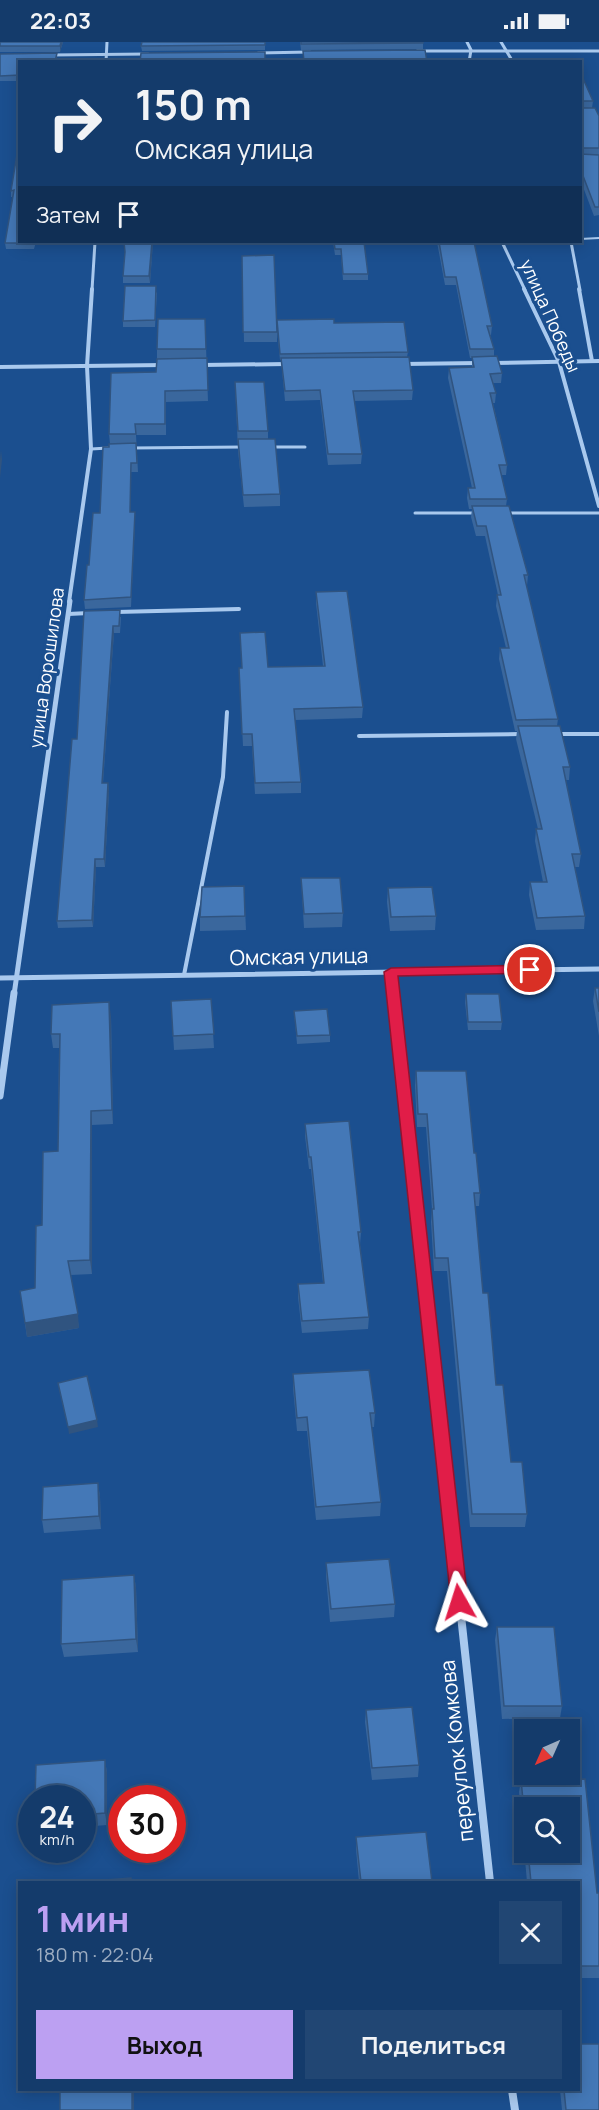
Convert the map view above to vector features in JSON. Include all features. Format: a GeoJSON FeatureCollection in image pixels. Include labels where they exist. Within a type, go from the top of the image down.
{"type":"FeatureCollection","features":[{"type":"Feature","properties":{"kind":"street"},"geometry":{"type":"LineString","coordinates":[[106,60],[107,42]]}},
{"type":"Feature","properties":{"kind":"street"},"geometry":{"type":"LineString","coordinates":[[468,42],[471,50],[469,60]]}},
{"type":"Feature","properties":{"kind":"street"},"geometry":{"type":"LineString","coordinates":[[501,42],[512,60]]}},
{"type":"Feature","properties":{"kind":"street"},"geometry":{"type":"LineString","coordinates":[[412,51],[599,51]]}},
{"type":"Feature","properties":{"kind":"street"},"geometry":{"type":"LineString","coordinates":[[248,53],[318,52]]}},
{"type":"Feature","properties":{"kind":"street"},"geometry":{"type":"LineString","coordinates":[[47,56],[154,54]]}},
{"type":"Feature","properties":{"kind":"street","name":"улица Ворошилова"},"geometry":{"type":"LineString","coordinates":[[0,1096],[91,448],[87,366],[95,243]]}},
{"type":"Feature","properties":{"kind":"street","name":"улица Победы"},"geometry":{"type":"LineString","coordinates":[[502,243],[559,362],[599,506]]}},
{"type":"Feature","properties":{"kind":"street"},"geometry":{"type":"LineString","coordinates":[[571,243],[592,361]]}},
{"type":"Feature","properties":{"kind":"street"},"geometry":{"type":"LineString","coordinates":[[394,364],[599,361]]}},
{"type":"Feature","properties":{"kind":"street"},"geometry":{"type":"LineString","coordinates":[[194,365],[288,364]]}},
{"type":"Feature","properties":{"kind":"street"},"geometry":{"type":"LineString","coordinates":[[0,367],[170,365]]}},
{"type":"Feature","properties":{"kind":"street","name":"Омская улица"},"geometry":{"type":"LineString","coordinates":[[0,978],[599,969]]}},
{"type":"Feature","properties":{"kind":"street","name":"переулок Комкова"},"geometry":{"type":"LineString","coordinates":[[391,972],[490,1881]]}},
{"type":"Feature","properties":{"kind":"street"},"geometry":{"type":"LineString","coordinates":[[512,2091],[515,2110]]}},
{"type":"Feature","properties":{"kind":"lane"},"geometry":{"type":"LineString","coordinates":[[582,239],[599,238]]}},
{"type":"Feature","properties":{"kind":"lane"},"geometry":{"type":"LineString","coordinates":[[127,448],[246,447]]}},
{"type":"Feature","properties":{"kind":"lane"},"geometry":{"type":"LineString","coordinates":[[270,447],[305,447]]}},
{"type":"Feature","properties":{"kind":"lane"},"geometry":{"type":"LineString","coordinates":[[91,448],[115,448]]}},
{"type":"Feature","properties":{"kind":"lane"},"geometry":{"type":"LineString","coordinates":[[415,513],[484,513]]}},
{"type":"Feature","properties":{"kind":"lane"},"geometry":{"type":"LineString","coordinates":[[495,513],[599,513]]}},
{"type":"Feature","properties":{"kind":"lane"},"geometry":{"type":"LineString","coordinates":[[114,612],[239,609]]}},
{"type":"Feature","properties":{"kind":"lane"},"geometry":{"type":"LineString","coordinates":[[68,614],[91,613]]}},
{"type":"Feature","properties":{"kind":"lane"},"geometry":{"type":"LineString","coordinates":[[184,975],[223,777],[227,712]]}},
{"type":"Feature","properties":{"kind":"lane"},"geometry":{"type":"LineString","coordinates":[[359,736],[530,734]]}},
{"type":"Feature","properties":{"kind":"lane"},"geometry":{"type":"LineString","coordinates":[[553,734],[599,734]]}},
{"type":"Feature","properties":{"kind":"building"},"geometry":{"type":"Polygon","coordinates":[[[0,42],[61,42],[60,46],[0,46],[0,42]]]}},
{"type":"Feature","properties":{"kind":"building"},"geometry":{"type":"Polygon","coordinates":[[[142,42],[265,42],[265,45],[141,46],[142,42]]]}},
{"type":"Feature","properties":{"kind":"building"},"geometry":{"type":"Polygon","coordinates":[[[301,42],[423,42],[423,43],[301,44],[301,42]]]}},
{"type":"Feature","properties":{"kind":"building"},"geometry":{"type":"Polygon","coordinates":[[[425,50],[427,60],[304,60],[303,51],[425,50]]]}},
{"type":"Feature","properties":{"kind":"building"},"geometry":{"type":"Polygon","coordinates":[[[265,52],[265,60],[140,60],[141,53],[265,52]]]}},
{"type":"Feature","properties":{"kind":"building"},"geometry":{"type":"Polygon","coordinates":[[[57,53],[55,60],[18,60],[18,75],[0,76],[0,54],[57,53]]]}},
{"type":"Feature","properties":{"kind":"building"},"geometry":{"type":"Polygon","coordinates":[[[582,76],[593,101],[582,101],[582,76]]]}},
{"type":"Feature","properties":{"kind":"building"},"geometry":{"type":"Polygon","coordinates":[[[582,108],[595,108],[599,116],[599,148],[582,148],[582,108]]]}},
{"type":"Feature","properties":{"kind":"building"},"geometry":{"type":"Polygon","coordinates":[[[18,148],[18,243],[5,243],[14,190],[11,191],[18,148]]]}},
{"type":"Feature","properties":{"kind":"building"},"geometry":{"type":"Polygon","coordinates":[[[582,154],[599,155],[599,207],[595,207],[582,173],[582,154]]]}},
{"type":"Feature","properties":{"kind":"building"},"geometry":{"type":"Polygon","coordinates":[[[124,243],[152,243],[149,276],[123,276],[124,243]]]}},
{"type":"Feature","properties":{"kind":"building"},"geometry":{"type":"Polygon","coordinates":[[[334,243],[364,243],[368,274],[343,274],[341,249],[335,249],[334,243]]]}},
{"type":"Feature","properties":{"kind":"building"},"geometry":{"type":"Polygon","coordinates":[[[439,243],[474,243],[492,326],[487,326],[494,349],[470,349],[456,277],[445,277],[439,243]]]}},
{"type":"Feature","properties":{"kind":"building"},"geometry":{"type":"Polygon","coordinates":[[[274,255],[277,332],[243,332],[242,256],[274,255]]]}},
{"type":"Feature","properties":{"kind":"building"},"geometry":{"type":"Polygon","coordinates":[[[125,286],[156,286],[155,320],[123,321],[125,286]]]}},
{"type":"Feature","properties":{"kind":"building"},"geometry":{"type":"Polygon","coordinates":[[[158,319],[205,319],[206,349],[157,349],[158,319]]]}},
{"type":"Feature","properties":{"kind":"building"},"geometry":{"type":"Polygon","coordinates":[[[334,319],[334,323],[404,322],[408,352],[280,354],[277,320],[334,319]]]}},
{"type":"Feature","properties":{"kind":"building"},"geometry":{"type":"Polygon","coordinates":[[[497,356],[502,373],[490,374],[496,393],[490,393],[507,465],[499,465],[507,499],[470,499],[468,488],[475,488],[449,368],[474,367],[472,357],[497,356]]]}},
{"type":"Feature","properties":{"kind":"building"},"geometry":{"type":"Polygon","coordinates":[[[409,357],[413,390],[353,391],[362,454],[328,454],[320,390],[285,391],[281,358],[409,357]]]}},
{"type":"Feature","properties":{"kind":"building"},"geometry":{"type":"Polygon","coordinates":[[[207,358],[208,390],[165,391],[165,424],[135,424],[136,434],[109,434],[111,373],[156,372],[157,359],[207,358]]]}},
{"type":"Feature","properties":{"kind":"building"},"geometry":{"type":"Polygon","coordinates":[[[235,382],[264,382],[268,431],[238,431],[235,382]]]}},
{"type":"Feature","properties":{"kind":"building"},"geometry":{"type":"Polygon","coordinates":[[[238,439],[275,439],[280,494],[243,495],[238,439]]]}},
{"type":"Feature","properties":{"kind":"building"},"geometry":{"type":"Polygon","coordinates":[[[136,443],[137,463],[131,463],[130,512],[135,512],[131,597],[84,600],[93,513],[100,513],[103,447],[109,447],[109,444],[136,443]]]}},
{"type":"Feature","properties":{"kind":"building"},"geometry":{"type":"Polygon","coordinates":[[[472,506],[509,506],[528,575],[524,575],[558,719],[516,720],[500,648],[509,648],[497,595],[501,595],[486,526],[477,526],[472,506]]]}},
{"type":"Feature","properties":{"kind":"building"},"geometry":{"type":"Polygon","coordinates":[[[347,591],[363,707],[294,709],[301,782],[255,783],[252,734],[242,734],[240,633],[265,632],[268,667],[325,666],[316,592],[347,591]]]}},
{"type":"Feature","properties":{"kind":"building"},"geometry":{"type":"Polygon","coordinates":[[[120,610],[119,626],[113,626],[102,783],[108,783],[104,859],[95,859],[92,920],[57,921],[72,739],[77,739],[84,611],[120,610]]]}},
{"type":"Feature","properties":{"kind":"building"},"geometry":{"type":"Polygon","coordinates":[[[518,726],[560,726],[570,767],[563,767],[581,854],[572,854],[585,916],[537,918],[530,882],[547,882],[536,829],[542,829],[518,726]]]}},
{"type":"Feature","properties":{"kind":"building"},"geometry":{"type":"Polygon","coordinates":[[[301,878],[340,878],[343,913],[304,914],[301,878]]]}},
{"type":"Feature","properties":{"kind":"building"},"geometry":{"type":"Polygon","coordinates":[[[244,886],[245,916],[200,917],[202,887],[244,886]]]}},
{"type":"Feature","properties":{"kind":"building"},"geometry":{"type":"Polygon","coordinates":[[[432,887],[436,916],[391,917],[388,888],[432,887]]]}},
{"type":"Feature","properties":{"kind":"building"},"geometry":{"type":"Polygon","coordinates":[[[595,988],[599,988],[599,1012],[595,988]]]}},
{"type":"Feature","properties":{"kind":"building"},"geometry":{"type":"Polygon","coordinates":[[[466,994],[499,994],[502,1022],[468,1022],[466,994]]]}},
{"type":"Feature","properties":{"kind":"building"},"geometry":{"type":"Polygon","coordinates":[[[211,999],[214,1034],[173,1036],[171,1001],[211,999]]]}},
{"type":"Feature","properties":{"kind":"building"},"geometry":{"type":"Polygon","coordinates":[[[109,1002],[112,1110],[91,1111],[90,1260],[68,1261],[78,1314],[25,1323],[20,1291],[35,1288],[36,1226],[42,1225],[43,1152],[58,1151],[60,1034],[51,1034],[52,1005],[109,1002]]]}},
{"type":"Feature","properties":{"kind":"building"},"geometry":{"type":"Polygon","coordinates":[[[327,1009],[330,1035],[297,1036],[294,1011],[327,1009]]]}},
{"type":"Feature","properties":{"kind":"building"},"geometry":{"type":"Polygon","coordinates":[[[416,1071],[466,1071],[480,1193],[474,1193],[483,1293],[488,1293],[496,1385],[503,1385],[511,1462],[522,1462],[527,1514],[472,1514],[448,1258],[435,1258],[427,1114],[418,1114],[416,1071]]]}},
{"type":"Feature","properties":{"kind":"building"},"geometry":{"type":"Polygon","coordinates":[[[349,1121],[361,1232],[358,1232],[369,1317],[302,1321],[298,1284],[324,1283],[311,1157],[309,1157],[305,1124],[349,1121]]]}},
{"type":"Feature","properties":{"kind":"building"},"geometry":{"type":"Polygon","coordinates":[[[369,1370],[375,1413],[370,1413],[381,1502],[316,1507],[307,1417],[297,1418],[293,1374],[369,1370]]]}},
{"type":"Feature","properties":{"kind":"building"},"geometry":{"type":"Polygon","coordinates":[[[87,1376],[97,1420],[68,1427],[58,1383],[87,1376]]]}},
{"type":"Feature","properties":{"kind":"building"},"geometry":{"type":"Polygon","coordinates":[[[98,1483],[99,1516],[42,1520],[43,1487],[98,1483]]]}},
{"type":"Feature","properties":{"kind":"building"},"geometry":{"type":"Polygon","coordinates":[[[389,1559],[395,1604],[331,1609],[326,1563],[389,1559]]]}},
{"type":"Feature","properties":{"kind":"building"},"geometry":{"type":"Polygon","coordinates":[[[134,1575],[136,1639],[61,1644],[62,1580],[134,1575]]]}},
{"type":"Feature","properties":{"kind":"building"},"geometry":{"type":"Polygon","coordinates":[[[497,1627],[554,1627],[562,1706],[504,1706],[497,1627]]]}},
{"type":"Feature","properties":{"kind":"building"},"geometry":{"type":"Polygon","coordinates":[[[412,1707],[419,1765],[372,1768],[366,1710],[412,1707]]]}},
{"type":"Feature","properties":{"kind":"building"},"geometry":{"type":"Polygon","coordinates":[[[105,1760],[105,1813],[96,1814],[96,1785],[35,1785],[36,1765],[105,1760]]]}},
{"type":"Feature","properties":{"kind":"building"},"geometry":{"type":"Polygon","coordinates":[[[580,1779],[585,1779],[597,1893],[599,1893],[599,1966],[580,1966],[580,1881],[531,1881],[529,1863],[580,1863],[580,1797],[523,1797],[522,1785],[580,1785],[580,1779]]]}},
{"type":"Feature","properties":{"kind":"building"},"geometry":{"type":"Polygon","coordinates":[[[426,1832],[432,1881],[361,1881],[356,1837],[426,1832]]]}},
{"type":"Feature","properties":{"kind":"building"},"geometry":{"type":"Polygon","coordinates":[[[131,1878],[131,1881],[90,1881],[131,1878]]]}},
{"type":"Feature","properties":{"kind":"building"},"geometry":{"type":"Polygon","coordinates":[[[580,2044],[599,2044],[599,2110],[566,2110],[564,2091],[580,2091],[580,2044]]]}},
{"type":"Feature","properties":{"kind":"building"},"geometry":{"type":"Polygon","coordinates":[[[60,2091],[132,2091],[132,2110],[60,2110],[60,2091]]]}},
{"type":"Feature","properties":{"kind":"route"},"geometry":{"type":"LineString","coordinates":[[459,1602],[391,972],[530,970]]}}]}
